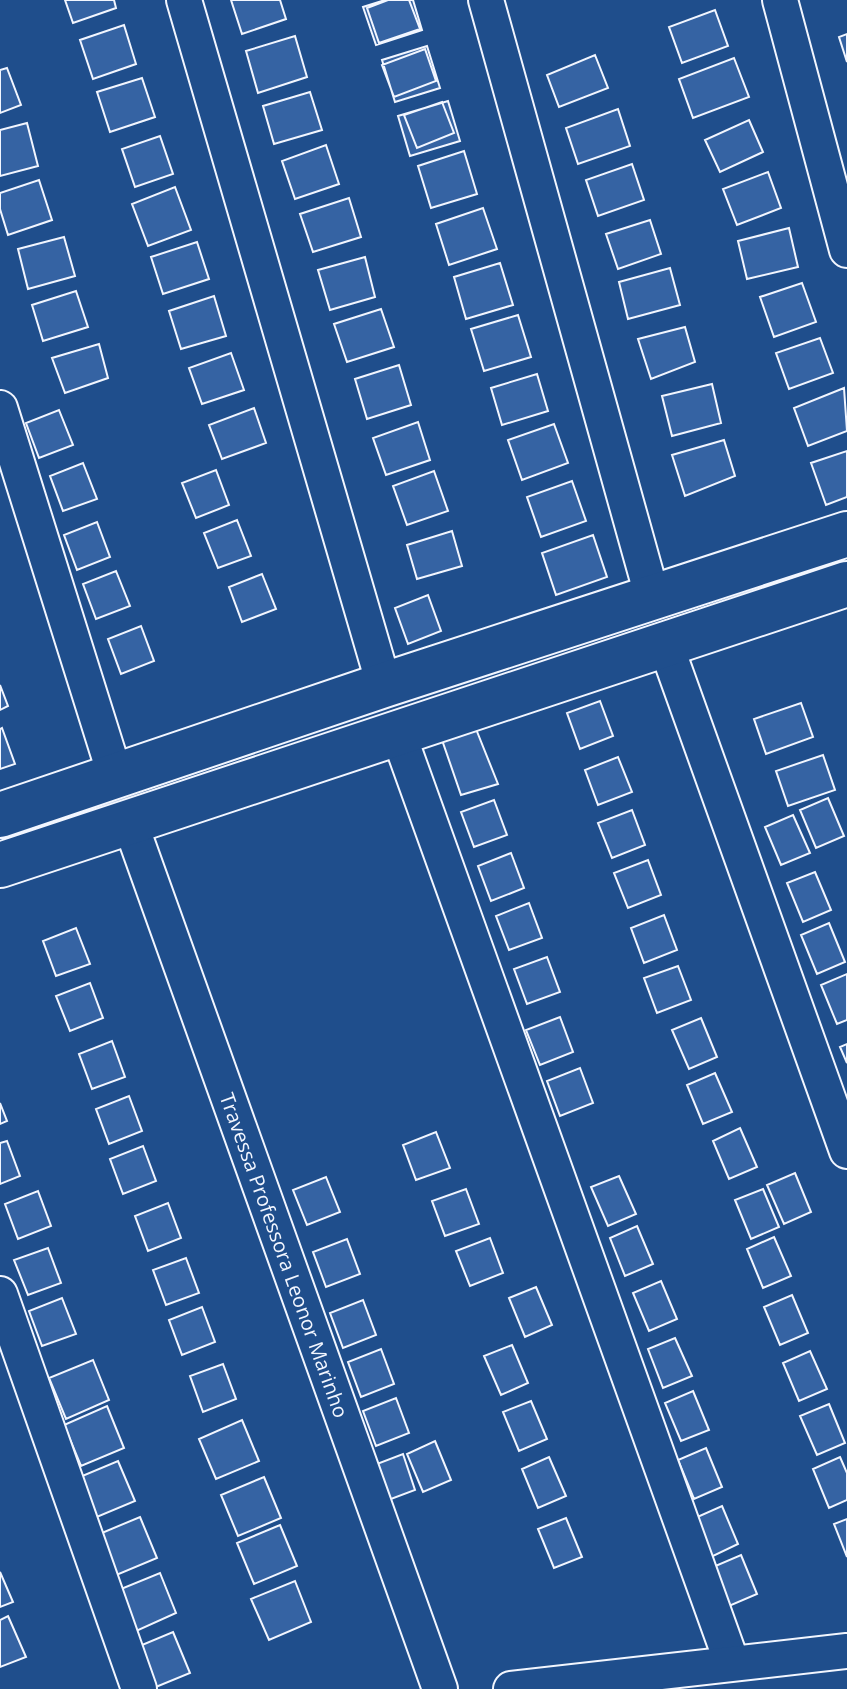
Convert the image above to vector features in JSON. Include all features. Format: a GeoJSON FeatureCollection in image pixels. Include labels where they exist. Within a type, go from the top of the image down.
{"type":"FeatureCollection","features":[{"type":"Feature","properties":{"kind":"street"},"geometry":{"type":"LineString","coordinates":[[184,0],[384,685]]}},
{"type":"Feature","properties":{"kind":"street"},"geometry":{"type":"LineString","coordinates":[[486,0],[653,599]]}},
{"type":"Feature","properties":{"kind":"street"},"geometry":{"type":"LineString","coordinates":[[780,0],[847,250]]}},
{"type":"Feature","properties":{"kind":"street"},"geometry":{"type":"LineString","coordinates":[[0,408],[115,775]]}},
{"type":"Feature","properties":{"kind":"street"},"geometry":{"type":"LineString","coordinates":[[0,815],[384,685],[847,534]]}},
{"type":"Feature","properties":{"kind":"street"},"geometry":{"type":"LineString","coordinates":[[0,865],[847,584]]}},
{"type":"Feature","properties":{"kind":"street"},"geometry":{"type":"LineString","coordinates":[[666,646],[847,1151]]}},
{"type":"Feature","properties":{"kind":"street"},"geometry":{"type":"LineString","coordinates":[[398,733],[732,1663]]}},
{"type":"Feature","properties":{"kind":"street","name":"Travessa Professora Leonor Marinho"},"geometry":{"type":"LineString","coordinates":[[129,820],[440,1689]]}},
{"type":"Feature","properties":{"kind":"street"},"geometry":{"type":"LineString","coordinates":[[0,1294],[139,1689]]}},
{"type":"Feature","properties":{"kind":"street"},"geometry":{"type":"LineString","coordinates":[[511,1689],[847,1651]]}},
{"type":"Feature","properties":{"kind":"building"},"geometry":{"type":"Polygon","coordinates":[[[65,0],[114,0],[116,8],[73,23],[65,0]]]}},
{"type":"Feature","properties":{"kind":"building"},"geometry":{"type":"Polygon","coordinates":[[[231,0],[280,0],[286,19],[242,34],[231,0]]]}},
{"type":"Feature","properties":{"kind":"building"},"geometry":{"type":"Polygon","coordinates":[[[385,0],[413,0],[422,30],[376,45],[363,7],[385,0]]]}},
{"type":"Feature","properties":{"kind":"building"},"geometry":{"type":"Polygon","coordinates":[[[388,0],[409,0],[420,29],[379,43],[367,8],[388,0]]]}},
{"type":"Feature","properties":{"kind":"building"},"geometry":{"type":"Polygon","coordinates":[[[715,10],[728,46],[682,63],[669,27],[715,10]]]}},
{"type":"Feature","properties":{"kind":"building"},"geometry":{"type":"Polygon","coordinates":[[[124,25],[136,64],[93,79],[80,40],[124,25]]]}},
{"type":"Feature","properties":{"kind":"building"},"geometry":{"type":"Polygon","coordinates":[[[847,34],[847,62],[839,37],[847,34]]]}},
{"type":"Feature","properties":{"kind":"building"},"geometry":{"type":"Polygon","coordinates":[[[295,36],[307,77],[258,93],[246,51],[295,36]]]}},
{"type":"Feature","properties":{"kind":"building"},"geometry":{"type":"Polygon","coordinates":[[[427,46],[440,88],[395,102],[382,60],[427,46]]]}},
{"type":"Feature","properties":{"kind":"building"},"geometry":{"type":"Polygon","coordinates":[[[425,49],[436,81],[394,97],[382,65],[425,49]]]}},
{"type":"Feature","properties":{"kind":"building"},"geometry":{"type":"Polygon","coordinates":[[[595,55],[608,88],[559,107],[547,75],[595,55]]]}},
{"type":"Feature","properties":{"kind":"building"},"geometry":{"type":"Polygon","coordinates":[[[734,58],[749,97],[693,118],[679,79],[734,58]]]}},
{"type":"Feature","properties":{"kind":"building"},"geometry":{"type":"Polygon","coordinates":[[[7,68],[21,105],[0,113],[0,70],[7,68]]]}},
{"type":"Feature","properties":{"kind":"building"},"geometry":{"type":"Polygon","coordinates":[[[142,78],[155,117],[110,132],[97,92],[142,78]]]}},
{"type":"Feature","properties":{"kind":"building"},"geometry":{"type":"Polygon","coordinates":[[[310,92],[322,130],[274,144],[263,106],[310,92]]]}},
{"type":"Feature","properties":{"kind":"building"},"geometry":{"type":"Polygon","coordinates":[[[448,101],[460,141],[410,156],[398,116],[448,101]]]}},
{"type":"Feature","properties":{"kind":"building"},"geometry":{"type":"Polygon","coordinates":[[[442,102],[454,133],[417,148],[404,115],[442,102]]]}},
{"type":"Feature","properties":{"kind":"building"},"geometry":{"type":"Polygon","coordinates":[[[618,109],[630,146],[578,164],[566,128],[618,109]]]}},
{"type":"Feature","properties":{"kind":"building"},"geometry":{"type":"Polygon","coordinates":[[[749,120],[763,152],[720,172],[705,140],[749,120]]]}},
{"type":"Feature","properties":{"kind":"building"},"geometry":{"type":"Polygon","coordinates":[[[27,123],[38,166],[0,176],[0,130],[27,123]]]}},
{"type":"Feature","properties":{"kind":"building"},"geometry":{"type":"Polygon","coordinates":[[[160,136],[173,174],[135,187],[122,149],[160,136]]]}},
{"type":"Feature","properties":{"kind":"building"},"geometry":{"type":"Polygon","coordinates":[[[326,145],[339,184],[295,199],[282,161],[326,145]]]}},
{"type":"Feature","properties":{"kind":"building"},"geometry":{"type":"Polygon","coordinates":[[[464,151],[477,194],[431,208],[418,166],[464,151]]]}},
{"type":"Feature","properties":{"kind":"building"},"geometry":{"type":"Polygon","coordinates":[[[632,164],[644,200],[598,216],[586,180],[632,164]]]}},
{"type":"Feature","properties":{"kind":"building"},"geometry":{"type":"Polygon","coordinates":[[[768,172],[781,208],[737,225],[723,189],[768,172]]]}},
{"type":"Feature","properties":{"kind":"building"},"geometry":{"type":"Polygon","coordinates":[[[39,180],[52,220],[8,235],[0,209],[0,193],[39,180]]]}},
{"type":"Feature","properties":{"kind":"building"},"geometry":{"type":"Polygon","coordinates":[[[175,187],[191,230],[148,246],[132,204],[175,187]]]}},
{"type":"Feature","properties":{"kind":"building"},"geometry":{"type":"Polygon","coordinates":[[[349,198],[361,237],[313,252],[300,214],[349,198]]]}},
{"type":"Feature","properties":{"kind":"building"},"geometry":{"type":"Polygon","coordinates":[[[483,208],[497,249],[449,265],[436,224],[483,208]]]}},
{"type":"Feature","properties":{"kind":"building"},"geometry":{"type":"Polygon","coordinates":[[[650,220],[661,254],[618,269],[606,234],[650,220]]]}},
{"type":"Feature","properties":{"kind":"building"},"geometry":{"type":"Polygon","coordinates":[[[789,228],[798,267],[747,279],[738,241],[789,228]]]}},
{"type":"Feature","properties":{"kind":"building"},"geometry":{"type":"Polygon","coordinates":[[[64,237],[75,276],[28,289],[18,249],[64,237]]]}},
{"type":"Feature","properties":{"kind":"building"},"geometry":{"type":"Polygon","coordinates":[[[197,242],[209,279],[163,294],[151,257],[197,242]]]}},
{"type":"Feature","properties":{"kind":"building"},"geometry":{"type":"Polygon","coordinates":[[[365,257],[375,297],[330,310],[318,270],[365,257]]]}},
{"type":"Feature","properties":{"kind":"building"},"geometry":{"type":"Polygon","coordinates":[[[500,263],[513,305],[466,319],[454,277],[500,263]]]}},
{"type":"Feature","properties":{"kind":"building"},"geometry":{"type":"Polygon","coordinates":[[[670,268],[680,305],[628,319],[619,282],[670,268]]]}},
{"type":"Feature","properties":{"kind":"building"},"geometry":{"type":"Polygon","coordinates":[[[802,283],[816,322],[774,337],[760,297],[802,283]]]}},
{"type":"Feature","properties":{"kind":"building"},"geometry":{"type":"Polygon","coordinates":[[[76,291],[88,327],[43,341],[32,305],[76,291]]]}},
{"type":"Feature","properties":{"kind":"building"},"geometry":{"type":"Polygon","coordinates":[[[214,296],[226,336],[181,349],[169,311],[214,296]]]}},
{"type":"Feature","properties":{"kind":"building"},"geometry":{"type":"Polygon","coordinates":[[[381,309],[394,347],[347,362],[334,324],[381,309]]]}},
{"type":"Feature","properties":{"kind":"building"},"geometry":{"type":"Polygon","coordinates":[[[518,315],[531,357],[484,371],[471,329],[518,315]]]}},
{"type":"Feature","properties":{"kind":"building"},"geometry":{"type":"Polygon","coordinates":[[[685,327],[695,362],[651,379],[638,339],[685,327]]]}},
{"type":"Feature","properties":{"kind":"building"},"geometry":{"type":"Polygon","coordinates":[[[820,338],[833,373],[789,389],[776,353],[820,338]]]}},
{"type":"Feature","properties":{"kind":"building"},"geometry":{"type":"Polygon","coordinates":[[[99,344],[108,378],[65,393],[52,358],[99,344]]]}},
{"type":"Feature","properties":{"kind":"building"},"geometry":{"type":"Polygon","coordinates":[[[231,353],[244,390],[202,404],[189,368],[231,353]]]}},
{"type":"Feature","properties":{"kind":"building"},"geometry":{"type":"Polygon","coordinates":[[[399,365],[411,405],[367,419],[355,379],[399,365]]]}},
{"type":"Feature","properties":{"kind":"building"},"geometry":{"type":"Polygon","coordinates":[[[537,374],[548,411],[502,425],[491,388],[537,374]]]}},
{"type":"Feature","properties":{"kind":"building"},"geometry":{"type":"Polygon","coordinates":[[[712,384],[721,423],[672,436],[662,396],[712,384]]]}},
{"type":"Feature","properties":{"kind":"building"},"geometry":{"type":"Polygon","coordinates":[[[844,388],[847,431],[808,446],[794,408],[844,388]]]}},
{"type":"Feature","properties":{"kind":"building"},"geometry":{"type":"Polygon","coordinates":[[[254,408],[266,443],[222,459],[209,425],[254,408]]]}},
{"type":"Feature","properties":{"kind":"building"},"geometry":{"type":"Polygon","coordinates":[[[59,410],[73,445],[39,458],[26,423],[59,410]]]}},
{"type":"Feature","properties":{"kind":"building"},"geometry":{"type":"Polygon","coordinates":[[[418,422],[430,460],[386,475],[373,438],[418,422]]]}},
{"type":"Feature","properties":{"kind":"building"},"geometry":{"type":"Polygon","coordinates":[[[554,424],[568,463],[522,480],[508,440],[554,424]]]}},
{"type":"Feature","properties":{"kind":"building"},"geometry":{"type":"Polygon","coordinates":[[[724,440],[735,476],[685,496],[672,455],[724,440]]]}},
{"type":"Feature","properties":{"kind":"building"},"geometry":{"type":"Polygon","coordinates":[[[847,451],[847,497],[826,505],[811,463],[847,451]]]}},
{"type":"Feature","properties":{"kind":"building"},"geometry":{"type":"Polygon","coordinates":[[[83,463],[97,499],[63,511],[50,476],[83,463]]]}},
{"type":"Feature","properties":{"kind":"building"},"geometry":{"type":"Polygon","coordinates":[[[216,470],[229,505],[196,518],[182,483],[216,470]]]}},
{"type":"Feature","properties":{"kind":"building"},"geometry":{"type":"Polygon","coordinates":[[[434,471],[448,511],[407,525],[393,486],[434,471]]]}},
{"type":"Feature","properties":{"kind":"building"},"geometry":{"type":"Polygon","coordinates":[[[572,481],[586,521],[541,537],[527,497],[572,481]]]}},
{"type":"Feature","properties":{"kind":"building"},"geometry":{"type":"Polygon","coordinates":[[[237,520],[251,556],[218,568],[204,533],[237,520]]]}},
{"type":"Feature","properties":{"kind":"building"},"geometry":{"type":"Polygon","coordinates":[[[97,522],[110,557],[77,570],[64,535],[97,522]]]}},
{"type":"Feature","properties":{"kind":"building"},"geometry":{"type":"Polygon","coordinates":[[[452,531],[462,566],[417,579],[407,545],[452,531]]]}},
{"type":"Feature","properties":{"kind":"building"},"geometry":{"type":"Polygon","coordinates":[[[593,535],[607,577],[556,595],[542,553],[593,535]]]}},
{"type":"Feature","properties":{"kind":"building"},"geometry":{"type":"Polygon","coordinates":[[[116,571],[130,606],[96,619],[83,584],[116,571]]]}},
{"type":"Feature","properties":{"kind":"building"},"geometry":{"type":"Polygon","coordinates":[[[262,574],[276,609],[242,622],[229,587],[262,574]]]}},
{"type":"Feature","properties":{"kind":"building"},"geometry":{"type":"Polygon","coordinates":[[[428,595],[441,631],[408,644],[395,608],[428,595]]]}},
{"type":"Feature","properties":{"kind":"building"},"geometry":{"type":"Polygon","coordinates":[[[141,626],[154,661],[121,674],[108,639],[141,626]]]}},
{"type":"Feature","properties":{"kind":"building"},"geometry":{"type":"Polygon","coordinates":[[[0,685],[8,706],[0,710],[0,685]]]}},
{"type":"Feature","properties":{"kind":"building"},"geometry":{"type":"Polygon","coordinates":[[[600,701],[613,736],[580,749],[567,713],[600,701]]]}},
{"type":"Feature","properties":{"kind":"building"},"geometry":{"type":"Polygon","coordinates":[[[801,703],[813,737],[766,754],[754,719],[801,703]]]}},
{"type":"Feature","properties":{"kind":"building"},"geometry":{"type":"Polygon","coordinates":[[[474,724],[498,784],[461,795],[441,737],[474,724]]]}},
{"type":"Feature","properties":{"kind":"building"},"geometry":{"type":"Polygon","coordinates":[[[0,729],[15,764],[0,769],[0,729]]]}},
{"type":"Feature","properties":{"kind":"building"},"geometry":{"type":"Polygon","coordinates":[[[823,755],[835,790],[788,806],[776,771],[823,755]]]}},
{"type":"Feature","properties":{"kind":"building"},"geometry":{"type":"Polygon","coordinates":[[[618,757],[632,792],[598,805],[585,770],[618,757]]]}},
{"type":"Feature","properties":{"kind":"building"},"geometry":{"type":"Polygon","coordinates":[[[828,798],[844,836],[816,848],[800,810],[828,798]]]}},
{"type":"Feature","properties":{"kind":"building"},"geometry":{"type":"Polygon","coordinates":[[[494,800],[507,835],[474,847],[461,812],[494,800]]]}},
{"type":"Feature","properties":{"kind":"building"},"geometry":{"type":"Polygon","coordinates":[[[632,810],[645,845],[612,858],[598,823],[632,810]]]}},
{"type":"Feature","properties":{"kind":"building"},"geometry":{"type":"Polygon","coordinates":[[[793,815],[810,853],[781,865],[765,827],[793,815]]]}},
{"type":"Feature","properties":{"kind":"building"},"geometry":{"type":"Polygon","coordinates":[[[511,853],[524,888],[491,901],[478,866],[511,853]]]}},
{"type":"Feature","properties":{"kind":"building"},"geometry":{"type":"Polygon","coordinates":[[[648,860],[661,895],[628,908],[614,873],[648,860]]]}},
{"type":"Feature","properties":{"kind":"building"},"geometry":{"type":"Polygon","coordinates":[[[815,872],[831,910],[803,922],[787,883],[815,872]]]}},
{"type":"Feature","properties":{"kind":"building"},"geometry":{"type":"Polygon","coordinates":[[[529,903],[542,938],[509,950],[496,916],[529,903]]]}},
{"type":"Feature","properties":{"kind":"building"},"geometry":{"type":"Polygon","coordinates":[[[664,915],[677,950],[644,963],[631,928],[664,915]]]}},
{"type":"Feature","properties":{"kind":"building"},"geometry":{"type":"Polygon","coordinates":[[[829,923],[845,962],[817,974],[801,935],[829,923]]]}},
{"type":"Feature","properties":{"kind":"building"},"geometry":{"type":"Polygon","coordinates":[[[76,928],[90,964],[56,976],[43,941],[76,928]]]}},
{"type":"Feature","properties":{"kind":"building"},"geometry":{"type":"Polygon","coordinates":[[[547,957],[560,992],[527,1004],[514,969],[547,957]]]}},
{"type":"Feature","properties":{"kind":"building"},"geometry":{"type":"Polygon","coordinates":[[[678,966],[691,1000],[657,1013],[644,978],[678,966]]]}},
{"type":"Feature","properties":{"kind":"building"},"geometry":{"type":"Polygon","coordinates":[[[847,974],[847,1020],[837,1024],[821,985],[847,974]]]}},
{"type":"Feature","properties":{"kind":"building"},"geometry":{"type":"Polygon","coordinates":[[[90,983],[103,1018],[70,1031],[56,996],[90,983]]]}},
{"type":"Feature","properties":{"kind":"building"},"geometry":{"type":"Polygon","coordinates":[[[560,1017],[573,1052],[540,1065],[526,1030],[560,1017]]]}},
{"type":"Feature","properties":{"kind":"building"},"geometry":{"type":"Polygon","coordinates":[[[701,1018],[717,1057],[689,1069],[672,1030],[701,1018]]]}},
{"type":"Feature","properties":{"kind":"building"},"geometry":{"type":"Polygon","coordinates":[[[112,1041],[125,1077],[92,1089],[79,1054],[112,1041]]]}},
{"type":"Feature","properties":{"kind":"building"},"geometry":{"type":"Polygon","coordinates":[[[847,1044],[847,1063],[840,1047],[847,1044]]]}},
{"type":"Feature","properties":{"kind":"building"},"geometry":{"type":"Polygon","coordinates":[[[580,1068],[593,1103],[560,1116],[547,1081],[580,1068]]]}},
{"type":"Feature","properties":{"kind":"building"},"geometry":{"type":"Polygon","coordinates":[[[715,1073],[732,1112],[703,1124],[687,1085],[715,1073]]]}},
{"type":"Feature","properties":{"kind":"building"},"geometry":{"type":"Polygon","coordinates":[[[129,1096],[142,1131],[109,1144],[96,1109],[129,1096]]]}},
{"type":"Feature","properties":{"kind":"building"},"geometry":{"type":"Polygon","coordinates":[[[0,1103],[7,1121],[0,1124],[0,1103]]]}},
{"type":"Feature","properties":{"kind":"building"},"geometry":{"type":"Polygon","coordinates":[[[740,1128],[757,1167],[729,1179],[713,1141],[740,1128]]]}},
{"type":"Feature","properties":{"kind":"building"},"geometry":{"type":"Polygon","coordinates":[[[436,1132],[450,1168],[416,1180],[403,1145],[436,1132]]]}},
{"type":"Feature","properties":{"kind":"building"},"geometry":{"type":"Polygon","coordinates":[[[7,1141],[20,1176],[0,1184],[0,1143],[7,1141]]]}},
{"type":"Feature","properties":{"kind":"building"},"geometry":{"type":"Polygon","coordinates":[[[143,1146],[156,1181],[123,1194],[110,1159],[143,1146]]]}},
{"type":"Feature","properties":{"kind":"building"},"geometry":{"type":"Polygon","coordinates":[[[795,1173],[811,1212],[784,1224],[767,1185],[795,1173]]]}},
{"type":"Feature","properties":{"kind":"building"},"geometry":{"type":"Polygon","coordinates":[[[619,1176],[636,1214],[608,1226],[591,1187],[619,1176]]]}},
{"type":"Feature","properties":{"kind":"building"},"geometry":{"type":"Polygon","coordinates":[[[326,1177],[340,1212],[307,1225],[293,1190],[326,1177]]]}},
{"type":"Feature","properties":{"kind":"building"},"geometry":{"type":"Polygon","coordinates":[[[466,1189],[479,1224],[445,1236],[432,1201],[466,1189]]]}},
{"type":"Feature","properties":{"kind":"building"},"geometry":{"type":"Polygon","coordinates":[[[763,1189],[779,1227],[751,1239],[735,1200],[763,1189]]]}},
{"type":"Feature","properties":{"kind":"building"},"geometry":{"type":"Polygon","coordinates":[[[38,1191],[51,1226],[18,1239],[5,1204],[38,1191]]]}},
{"type":"Feature","properties":{"kind":"building"},"geometry":{"type":"Polygon","coordinates":[[[168,1203],[181,1238],[148,1251],[135,1216],[168,1203]]]}},
{"type":"Feature","properties":{"kind":"building"},"geometry":{"type":"Polygon","coordinates":[[[637,1226],[653,1264],[625,1276],[610,1238],[637,1226]]]}},
{"type":"Feature","properties":{"kind":"building"},"geometry":{"type":"Polygon","coordinates":[[[774,1237],[791,1276],[763,1288],[747,1249],[774,1237]]]}},
{"type":"Feature","properties":{"kind":"building"},"geometry":{"type":"Polygon","coordinates":[[[490,1238],[503,1273],[470,1286],[456,1251],[490,1238]]]}},
{"type":"Feature","properties":{"kind":"building"},"geometry":{"type":"Polygon","coordinates":[[[347,1239],[360,1274],[326,1287],[313,1252],[347,1239]]]}},
{"type":"Feature","properties":{"kind":"building"},"geometry":{"type":"Polygon","coordinates":[[[48,1248],[61,1283],[28,1295],[14,1260],[48,1248]]]}},
{"type":"Feature","properties":{"kind":"building"},"geometry":{"type":"Polygon","coordinates":[[[186,1258],[199,1293],[166,1305],[153,1270],[186,1258]]]}},
{"type":"Feature","properties":{"kind":"building"},"geometry":{"type":"Polygon","coordinates":[[[661,1281],[677,1319],[649,1331],[633,1293],[661,1281]]]}},
{"type":"Feature","properties":{"kind":"building"},"geometry":{"type":"Polygon","coordinates":[[[536,1287],[552,1325],[525,1337],[509,1298],[536,1287]]]}},
{"type":"Feature","properties":{"kind":"building"},"geometry":{"type":"Polygon","coordinates":[[[792,1295],[808,1333],[780,1345],[764,1307],[792,1295]]]}},
{"type":"Feature","properties":{"kind":"building"},"geometry":{"type":"Polygon","coordinates":[[[62,1298],[76,1334],[42,1346],[29,1311],[62,1298]]]}},
{"type":"Feature","properties":{"kind":"building"},"geometry":{"type":"Polygon","coordinates":[[[363,1300],[376,1335],[343,1348],[330,1313],[363,1300]]]}},
{"type":"Feature","properties":{"kind":"building"},"geometry":{"type":"Polygon","coordinates":[[[202,1307],[215,1342],[182,1355],[169,1320],[202,1307]]]}},
{"type":"Feature","properties":{"kind":"building"},"geometry":{"type":"Polygon","coordinates":[[[675,1338],[692,1376],[663,1388],[648,1349],[675,1338]]]}},
{"type":"Feature","properties":{"kind":"building"},"geometry":{"type":"Polygon","coordinates":[[[512,1345],[528,1383],[501,1395],[484,1356],[512,1345]]]}},
{"type":"Feature","properties":{"kind":"building"},"geometry":{"type":"Polygon","coordinates":[[[381,1349],[394,1384],[361,1397],[348,1362],[381,1349]]]}},
{"type":"Feature","properties":{"kind":"building"},"geometry":{"type":"Polygon","coordinates":[[[810,1351],[827,1389],[799,1401],[783,1363],[810,1351]]]}},
{"type":"Feature","properties":{"kind":"building"},"geometry":{"type":"Polygon","coordinates":[[[93,1360],[109,1400],[66,1419],[49,1378],[93,1360]]]}},
{"type":"Feature","properties":{"kind":"building"},"geometry":{"type":"Polygon","coordinates":[[[223,1364],[236,1399],[203,1412],[190,1376],[223,1364]]]}},
{"type":"Feature","properties":{"kind":"building"},"geometry":{"type":"Polygon","coordinates":[[[693,1391],[709,1430],[681,1441],[665,1403],[693,1391]]]}},
{"type":"Feature","properties":{"kind":"building"},"geometry":{"type":"Polygon","coordinates":[[[396,1398],[409,1433],[376,1446],[363,1411],[396,1398]]]}},
{"type":"Feature","properties":{"kind":"building"},"geometry":{"type":"Polygon","coordinates":[[[531,1401],[547,1439],[519,1451],[503,1412],[531,1401]]]}},
{"type":"Feature","properties":{"kind":"building"},"geometry":{"type":"Polygon","coordinates":[[[829,1404],[845,1443],[817,1455],[800,1416],[829,1404]]]}},
{"type":"Feature","properties":{"kind":"building"},"geometry":{"type":"Polygon","coordinates":[[[107,1406],[124,1448],[81,1466],[64,1425],[107,1406]]]}},
{"type":"Feature","properties":{"kind":"building"},"geometry":{"type":"Polygon","coordinates":[[[242,1420],[259,1461],[216,1479],[199,1439],[242,1420]]]}},
{"type":"Feature","properties":{"kind":"building"},"geometry":{"type":"Polygon","coordinates":[[[435,1441],[451,1480],[423,1492],[407,1454],[435,1441]]]}},
{"type":"Feature","properties":{"kind":"building"},"geometry":{"type":"Polygon","coordinates":[[[706,1448],[722,1487],[694,1499],[678,1460],[706,1448]]]}},
{"type":"Feature","properties":{"kind":"building"},"geometry":{"type":"Polygon","coordinates":[[[403,1454],[415,1490],[383,1502],[369,1467],[403,1454]]]}},
{"type":"Feature","properties":{"kind":"building"},"geometry":{"type":"Polygon","coordinates":[[[549,1457],[566,1496],[538,1508],[522,1469],[549,1457]]]}},
{"type":"Feature","properties":{"kind":"building"},"geometry":{"type":"Polygon","coordinates":[[[840,1457],[847,1473],[847,1500],[829,1508],[813,1469],[840,1457]]]}},
{"type":"Feature","properties":{"kind":"building"},"geometry":{"type":"Polygon","coordinates":[[[118,1461],[135,1501],[92,1519],[75,1479],[118,1461]]]}},
{"type":"Feature","properties":{"kind":"building"},"geometry":{"type":"Polygon","coordinates":[[[264,1477],[281,1518],[238,1536],[221,1495],[264,1477]]]}},
{"type":"Feature","properties":{"kind":"building"},"geometry":{"type":"Polygon","coordinates":[[[722,1506],[738,1544],[711,1557],[695,1518],[722,1506]]]}},
{"type":"Feature","properties":{"kind":"building"},"geometry":{"type":"Polygon","coordinates":[[[140,1517],[157,1558],[114,1576],[97,1535],[140,1517]]]}},
{"type":"Feature","properties":{"kind":"building"},"geometry":{"type":"Polygon","coordinates":[[[566,1518],[582,1557],[554,1568],[538,1529],[566,1518]]]}},
{"type":"Feature","properties":{"kind":"building"},"geometry":{"type":"Polygon","coordinates":[[[847,1519],[847,1557],[834,1524],[847,1519]]]}},
{"type":"Feature","properties":{"kind":"building"},"geometry":{"type":"Polygon","coordinates":[[[280,1525],[297,1566],[254,1584],[237,1543],[280,1525]]]}},
{"type":"Feature","properties":{"kind":"building"},"geometry":{"type":"Polygon","coordinates":[[[741,1555],[757,1594],[729,1606],[713,1567],[741,1555]]]}},
{"type":"Feature","properties":{"kind":"building"},"geometry":{"type":"Polygon","coordinates":[[[0,1572],[13,1602],[0,1607],[0,1572]]]}},
{"type":"Feature","properties":{"kind":"building"},"geometry":{"type":"Polygon","coordinates":[[[160,1573],[176,1613],[134,1632],[116,1591],[160,1573]]]}},
{"type":"Feature","properties":{"kind":"building"},"geometry":{"type":"Polygon","coordinates":[[[295,1581],[311,1622],[269,1640],[251,1599],[295,1581]]]}},
{"type":"Feature","properties":{"kind":"building"},"geometry":{"type":"Polygon","coordinates":[[[8,1616],[26,1657],[0,1667],[0,1620],[8,1616]]]}},
{"type":"Feature","properties":{"kind":"building"},"geometry":{"type":"Polygon","coordinates":[[[173,1632],[190,1673],[151,1689],[130,1650],[173,1632]]]}}]}
